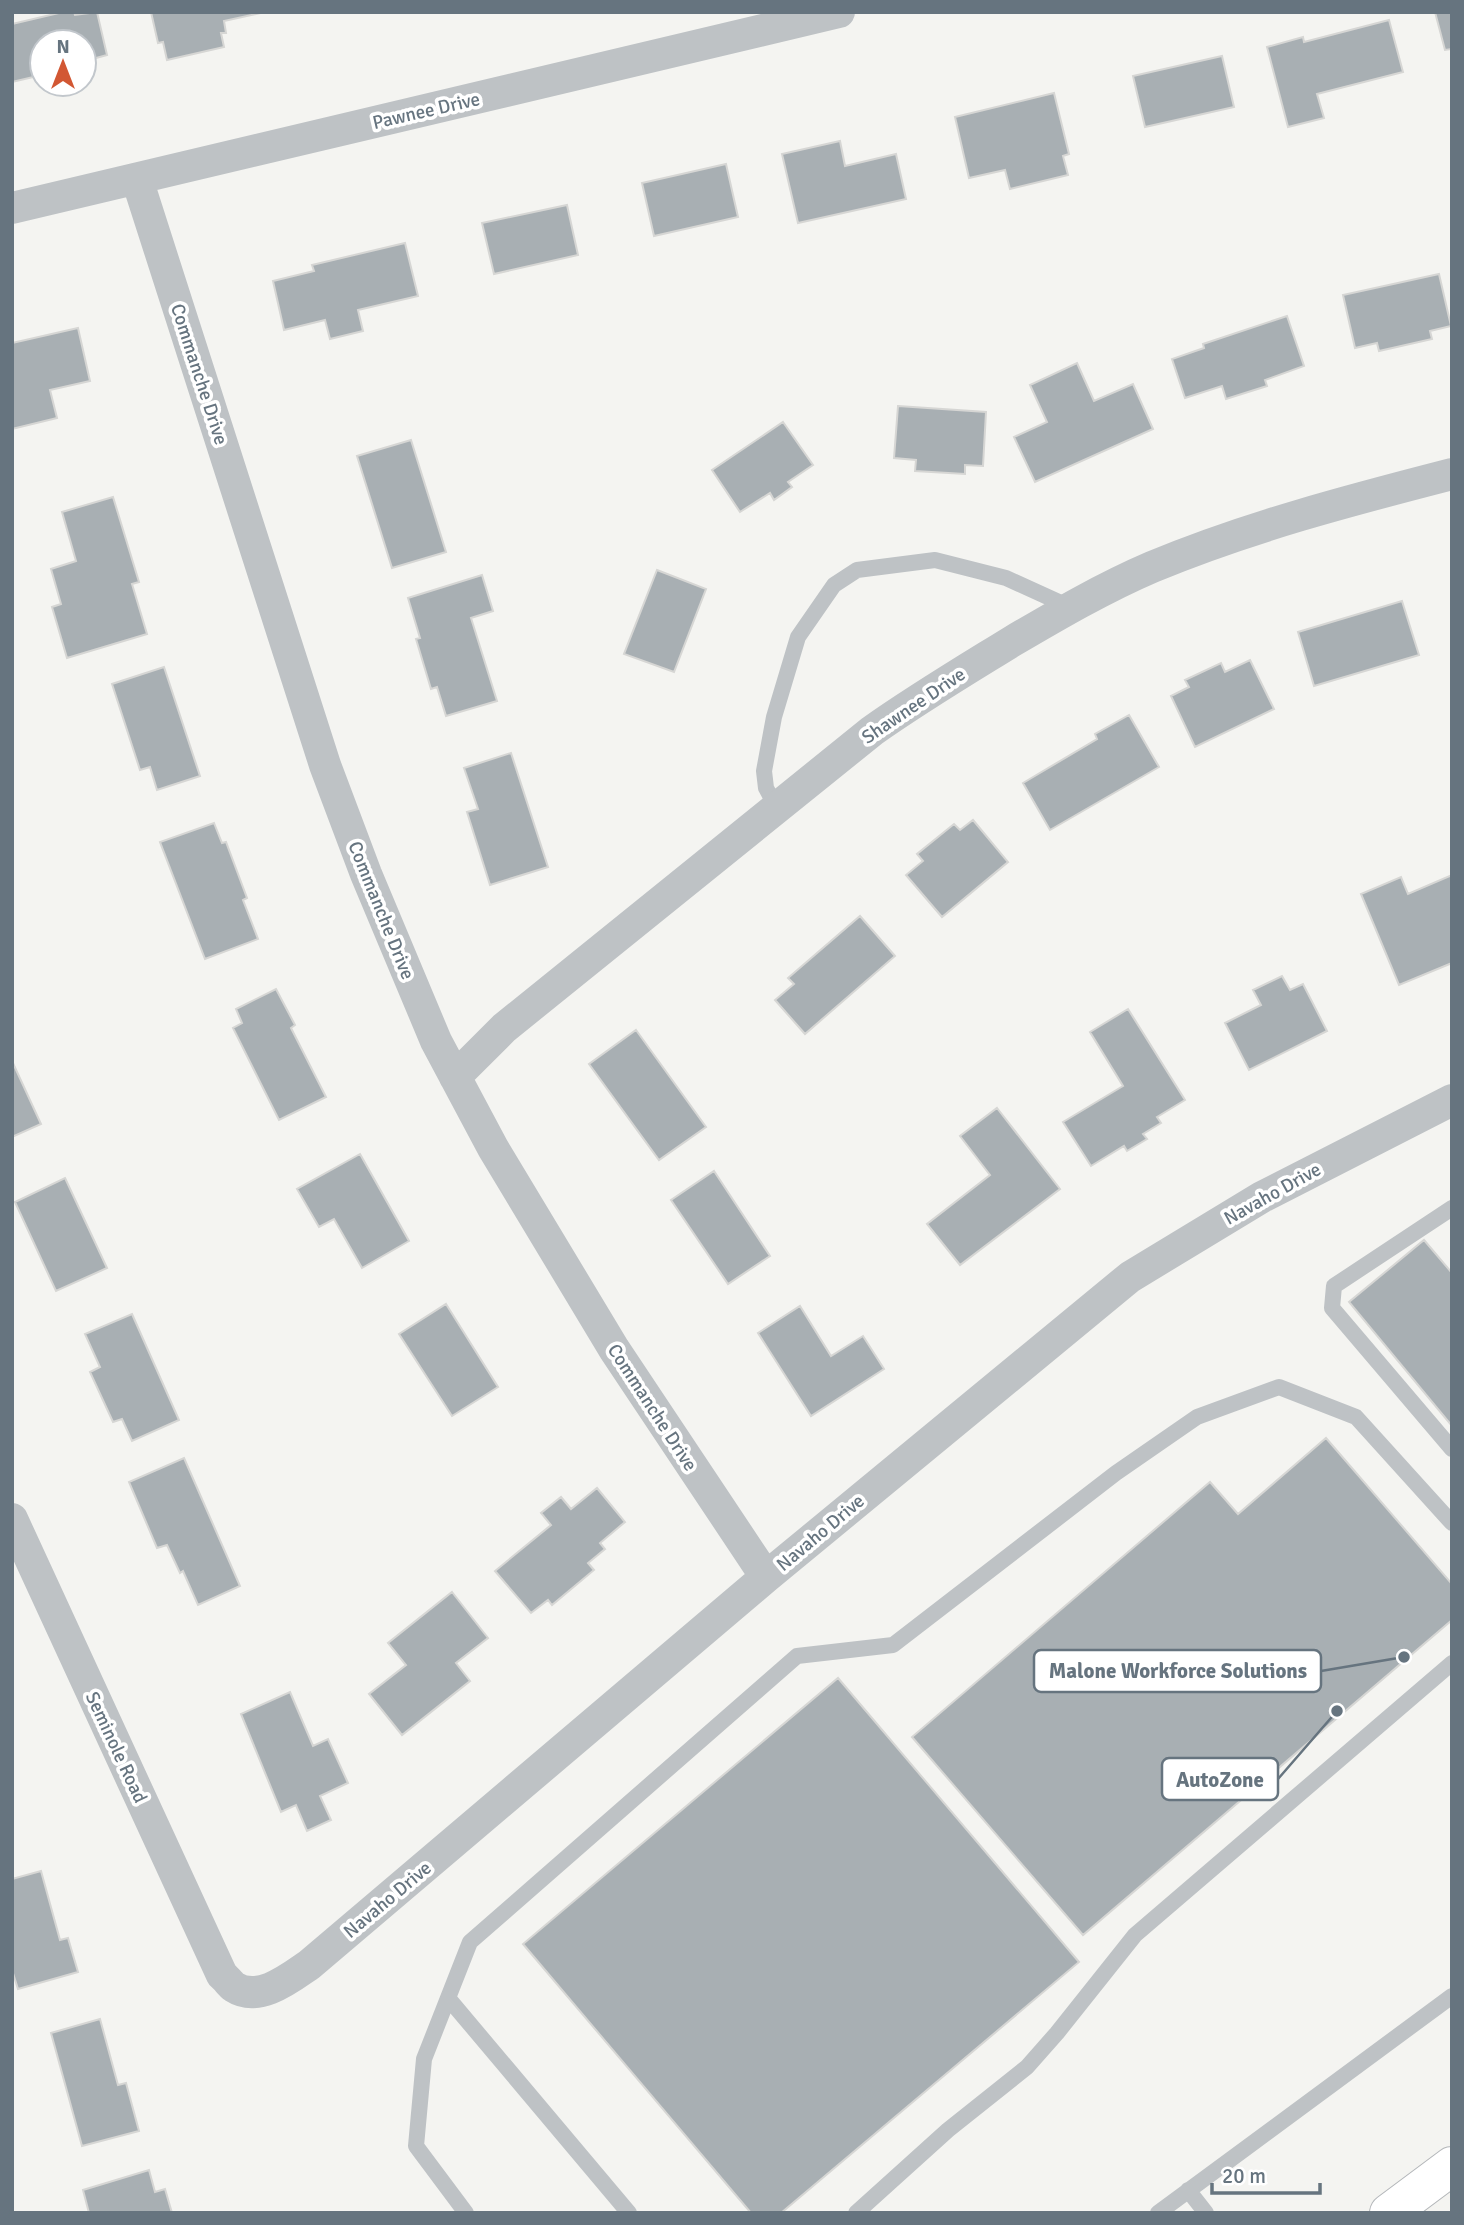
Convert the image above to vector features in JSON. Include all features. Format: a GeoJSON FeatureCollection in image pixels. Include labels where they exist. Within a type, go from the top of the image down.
{"type":"FeatureCollection","features":[{"type":"Feature","properties":{"kind":"main road"},"geometry":{"type":"LineString","coordinates":[[1389,2213],[1452,2166]]}},
{"type":"Feature","properties":{"kind":"street","name":"Pawnee Drive"},"geometry":{"type":"LineString","coordinates":[[12,208],[839,12]]}},
{"type":"Feature","properties":{"kind":"street","name":"Commanche Drive"},"geometry":{"type":"LineString","coordinates":[[137,179],[325,765],[366,874],[436,1041],[494,1148],[614,1349],[766,1577]]}},
{"type":"Feature","properties":{"kind":"street","name":"Shawnee Drive"},"geometry":{"type":"LineString","coordinates":[[455,1076],[505,1028],[872,731],[927,693],[1072,608],[1150,569],[1212,544],[1379,492],[1452,474]]}},
{"type":"Feature","properties":{"kind":"street","name":"Navaho Drive"},"geometry":{"type":"LineString","coordinates":[[222,1975],[236,1988],[254,1991],[275,1987],[309,1965],[766,1577],[1130,1277],[1262,1197],[1452,1100]]}},
{"type":"Feature","properties":{"kind":"street","name":"Seminole Road"},"geometry":{"type":"LineString","coordinates":[[12,1519],[222,1975]]}},
{"type":"Feature","properties":{"kind":"lane"},"geometry":{"type":"LineString","coordinates":[[777,808],[766,788],[764,771],[774,717],[798,637],[834,585],[857,570],[935,560],[1006,578],[1072,608]]}},
{"type":"Feature","properties":{"kind":"lane"},"geometry":{"type":"LineString","coordinates":[[1452,1208],[1334,1286],[1332,1308],[1452,1449]]}},
{"type":"Feature","properties":{"kind":"lane"},"geometry":{"type":"LineString","coordinates":[[466,2213],[416,2146],[424,2059],[470,1942],[797,1656],[893,1645],[1116,1474],[1197,1417],[1279,1387],[1356,1417],[1452,1523]]}},
{"type":"Feature","properties":{"kind":"lane"},"geometry":{"type":"LineString","coordinates":[[856,2213],[948,2130],[1027,2067],[1135,1935],[1452,1663]]}},
{"type":"Feature","properties":{"kind":"lane"},"geometry":{"type":"LineString","coordinates":[[1158,2213],[1452,1996]]}},
{"type":"Feature","properties":{"kind":"lane"},"geometry":{"type":"LineString","coordinates":[[448,1998],[629,2213]]}},
{"type":"Feature","properties":{"kind":"lane"},"geometry":{"type":"LineString","coordinates":[[1188,2190],[1206,2213]]}},
{"type":"Feature","properties":{"kind":"building"},"geometry":{"type":"Polygon","coordinates":[[[63,12],[74,12],[75,15],[97,12],[107,55],[98,57],[98,28],[28,28],[28,78],[12,82],[12,24],[63,12]]]}},
{"type":"Feature","properties":{"kind":"building"},"geometry":{"type":"Polygon","coordinates":[[[151,12],[261,13],[224,21],[226,33],[221,33],[224,47],[167,60],[163,42],[158,43],[151,12]]]}},
{"type":"Feature","properties":{"kind":"building"},"geometry":{"type":"Polygon","coordinates":[[[1435,12],[1452,12],[1452,49],[1445,50],[1435,12]]]}},
{"type":"Feature","properties":{"kind":"building"},"geometry":{"type":"Polygon","coordinates":[[[1389,20],[1403,72],[1317,94],[1324,118],[1288,127],[1267,47],[1303,37],[1304,42],[1389,20]]]}},
{"type":"Feature","properties":{"kind":"building"},"geometry":{"type":"Polygon","coordinates":[[[1222,56],[1234,107],[1145,127],[1133,76],[1222,56]]]}},
{"type":"Feature","properties":{"kind":"building"},"geometry":{"type":"Polygon","coordinates":[[[1054,93],[1069,154],[1063,156],[1068,175],[1010,189],[1005,170],[969,178],[955,117],[1054,93]]]}},
{"type":"Feature","properties":{"kind":"building"},"geometry":{"type":"Polygon","coordinates":[[[840,141],[845,166],[896,154],[906,199],[798,223],[782,154],[840,141]]]}},
{"type":"Feature","properties":{"kind":"building"},"geometry":{"type":"Polygon","coordinates":[[[726,164],[738,217],[654,236],[642,183],[726,164]]]}},
{"type":"Feature","properties":{"kind":"building"},"geometry":{"type":"Polygon","coordinates":[[[567,205],[578,255],[494,274],[482,223],[567,205]]]}},
{"type":"Feature","properties":{"kind":"building"},"geometry":{"type":"Polygon","coordinates":[[[405,243],[418,296],[358,310],[363,331],[330,339],[325,320],[284,330],[273,281],[314,271],[312,265],[405,243]]]}},
{"type":"Feature","properties":{"kind":"building"},"geometry":{"type":"Polygon","coordinates":[[[1439,274],[1451,326],[1430,331],[1432,339],[1379,351],[1377,343],[1355,348],[1343,295],[1439,274]]]}},
{"type":"Feature","properties":{"kind":"building"},"geometry":{"type":"Polygon","coordinates":[[[1287,316],[1304,366],[1265,380],[1267,386],[1226,399],[1222,386],[1185,398],[1172,359],[1204,348],[1203,344],[1287,316]]]}},
{"type":"Feature","properties":{"kind":"building"},"geometry":{"type":"Polygon","coordinates":[[[78,328],[90,381],[50,390],[57,418],[12,429],[12,343],[78,328]]]}},
{"type":"Feature","properties":{"kind":"building"},"geometry":{"type":"Polygon","coordinates":[[[1077,363],[1094,401],[1133,384],[1153,429],[1035,482],[1014,437],[1047,422],[1030,385],[1077,363]]]}},
{"type":"Feature","properties":{"kind":"building"},"geometry":{"type":"Polygon","coordinates":[[[898,406],[986,412],[983,466],[965,465],[965,474],[915,471],[916,460],[894,458],[898,406]]]}},
{"type":"Feature","properties":{"kind":"building"},"geometry":{"type":"Polygon","coordinates":[[[783,422],[813,465],[788,482],[792,487],[774,500],[770,493],[740,512],[712,470],[783,422]]]}},
{"type":"Feature","properties":{"kind":"building"},"geometry":{"type":"Polygon","coordinates":[[[411,440],[446,552],[392,568],[357,456],[411,440]]]}},
{"type":"Feature","properties":{"kind":"building"},"geometry":{"type":"Polygon","coordinates":[[[113,497],[139,582],[132,584],[147,634],[67,658],[52,607],[61,604],[51,569],[76,561],[62,512],[113,497]]]}},
{"type":"Feature","properties":{"kind":"building"},"geometry":{"type":"Polygon","coordinates":[[[657,570],[706,589],[674,672],[624,654],[657,570]]]}},
{"type":"Feature","properties":{"kind":"building"},"geometry":{"type":"Polygon","coordinates":[[[482,575],[493,611],[471,618],[497,701],[446,716],[437,687],[431,689],[416,639],[420,638],[408,598],[482,575]]]}},
{"type":"Feature","properties":{"kind":"building"},"geometry":{"type":"Polygon","coordinates":[[[1402,601],[1419,655],[1314,686],[1298,632],[1402,601]]]}},
{"type":"Feature","properties":{"kind":"building"},"geometry":{"type":"Polygon","coordinates":[[[1250,660],[1274,709],[1195,747],[1171,696],[1189,687],[1185,680],[1221,663],[1225,672],[1250,660]]]}},
{"type":"Feature","properties":{"kind":"building"},"geometry":{"type":"Polygon","coordinates":[[[164,667],[200,776],[157,790],[150,767],[140,770],[112,684],[164,667]]]}},
{"type":"Feature","properties":{"kind":"building"},"geometry":{"type":"Polygon","coordinates":[[[1129,715],[1159,767],[1050,830],[1023,783],[1097,739],[1095,734],[1129,715]]]}},
{"type":"Feature","properties":{"kind":"building"},"geometry":{"type":"Polygon","coordinates":[[[511,753],[548,867],[490,885],[467,812],[478,809],[464,768],[511,753]]]}},
{"type":"Feature","properties":{"kind":"building"},"geometry":{"type":"Polygon","coordinates":[[[973,820],[1008,862],[942,917],[906,875],[923,861],[917,854],[954,824],[960,830],[973,820]]]}},
{"type":"Feature","properties":{"kind":"building"},"geometry":{"type":"Polygon","coordinates":[[[214,823],[222,843],[226,842],[247,898],[243,900],[258,939],[205,959],[160,842],[214,823]]]}},
{"type":"Feature","properties":{"kind":"building"},"geometry":{"type":"Polygon","coordinates":[[[1452,875],[1452,963],[1399,985],[1361,894],[1401,877],[1408,894],[1452,875]]]}},
{"type":"Feature","properties":{"kind":"building"},"geometry":{"type":"Polygon","coordinates":[[[860,916],[895,956],[805,1034],[775,1000],[794,984],[788,978],[860,916]]]}},
{"type":"Feature","properties":{"kind":"building"},"geometry":{"type":"Polygon","coordinates":[[[1282,976],[1290,990],[1303,984],[1327,1031],[1249,1070],[1225,1023],[1261,1005],[1253,990],[1282,976]]]}},
{"type":"Feature","properties":{"kind":"building"},"geometry":{"type":"Polygon","coordinates":[[[276,989],[295,1025],[291,1028],[326,1097],[279,1120],[233,1028],[242,1023],[236,1009],[276,989]]]}},
{"type":"Feature","properties":{"kind":"building"},"geometry":{"type":"Polygon","coordinates":[[[1128,1009],[1185,1100],[1157,1117],[1161,1123],[1143,1134],[1147,1139],[1127,1151],[1124,1146],[1091,1166],[1063,1122],[1123,1086],[1090,1032],[1128,1009]]]}},
{"type":"Feature","properties":{"kind":"building"},"geometry":{"type":"Polygon","coordinates":[[[636,1030],[706,1127],[659,1160],[589,1064],[636,1030]]]}},
{"type":"Feature","properties":{"kind":"building"},"geometry":{"type":"Polygon","coordinates":[[[12,1061],[41,1124],[12,1137],[12,1061]]]}},
{"type":"Feature","properties":{"kind":"building"},"geometry":{"type":"Polygon","coordinates":[[[997,1108],[1060,1189],[960,1265],[927,1224],[990,1175],[960,1136],[997,1108]]]}},
{"type":"Feature","properties":{"kind":"building"},"geometry":{"type":"Polygon","coordinates":[[[360,1154],[409,1241],[362,1268],[334,1219],[319,1227],[297,1189],[360,1154]]]}},
{"type":"Feature","properties":{"kind":"building"},"geometry":{"type":"Polygon","coordinates":[[[714,1171],[770,1256],[728,1284],[671,1200],[714,1171]]]}},
{"type":"Feature","properties":{"kind":"building"},"geometry":{"type":"Polygon","coordinates":[[[65,1178],[107,1268],[56,1291],[15,1202],[65,1178]]]}},
{"type":"Feature","properties":{"kind":"building"},"geometry":{"type":"Polygon","coordinates":[[[1424,1240],[1452,1273],[1452,1426],[1349,1302],[1424,1240]]]}},
{"type":"Feature","properties":{"kind":"building"},"geometry":{"type":"Polygon","coordinates":[[[446,1304],[498,1387],[452,1416],[399,1334],[446,1304]]]}},
{"type":"Feature","properties":{"kind":"building"},"geometry":{"type":"Polygon","coordinates":[[[800,1306],[831,1356],[863,1336],[884,1369],[811,1416],[758,1333],[800,1306]]]}},
{"type":"Feature","properties":{"kind":"building"},"geometry":{"type":"Polygon","coordinates":[[[132,1314],[179,1420],[132,1441],[122,1419],[113,1422],[90,1372],[100,1367],[85,1334],[132,1314]]]}},
{"type":"Feature","properties":{"kind":"building"},"geometry":{"type":"Polygon","coordinates":[[[1326,1438],[1452,1584],[1452,1620],[1083,1935],[912,1737],[1210,1482],[1238,1514],[1326,1438]]]}},
{"type":"Feature","properties":{"kind":"building"},"geometry":{"type":"Polygon","coordinates":[[[184,1458],[240,1586],[198,1605],[183,1571],[180,1573],[167,1545],[157,1548],[129,1482],[184,1458]]]}},
{"type":"Feature","properties":{"kind":"building"},"geometry":{"type":"Polygon","coordinates":[[[597,1488],[625,1522],[600,1543],[605,1549],[588,1563],[594,1570],[552,1605],[548,1600],[531,1613],[495,1571],[551,1525],[541,1513],[561,1497],[571,1509],[597,1488]]]}},
{"type":"Feature","properties":{"kind":"building"},"geometry":{"type":"Polygon","coordinates":[[[452,1592],[488,1638],[456,1663],[470,1681],[402,1735],[369,1694],[406,1665],[388,1643],[452,1592]]]}},
{"type":"Feature","properties":{"kind":"building"},"geometry":{"type":"Polygon","coordinates":[[[838,1678],[1079,1962],[781,2213],[751,2213],[523,1944],[838,1678]]]}},
{"type":"Feature","properties":{"kind":"building"},"geometry":{"type":"Polygon","coordinates":[[[290,1692],[313,1746],[328,1739],[348,1783],[320,1796],[331,1820],[307,1831],[296,1805],[281,1812],[241,1714],[290,1692]]]}},
{"type":"Feature","properties":{"kind":"building"},"geometry":{"type":"Polygon","coordinates":[[[41,1871],[60,1940],[68,1938],[78,1972],[18,1989],[12,1970],[12,1879],[41,1871]]]}},
{"type":"Feature","properties":{"kind":"building"},"geometry":{"type":"Polygon","coordinates":[[[100,2019],[118,2085],[126,2083],[139,2131],[82,2146],[51,2033],[100,2019]]]}},
{"type":"Feature","properties":{"kind":"building"},"geometry":{"type":"Polygon","coordinates":[[[149,2170],[155,2192],[165,2189],[172,2213],[89,2213],[83,2190],[149,2170]]]}},
{"type":"Feature","properties":{"kind":"place","name":"Malone Workforce Solutions"},"geometry":{"type":"Point","coordinates":[1404,1657]}},
{"type":"Feature","properties":{"kind":"place","name":"AutoZone"},"geometry":{"type":"Point","coordinates":[1337,1711]}}]}
